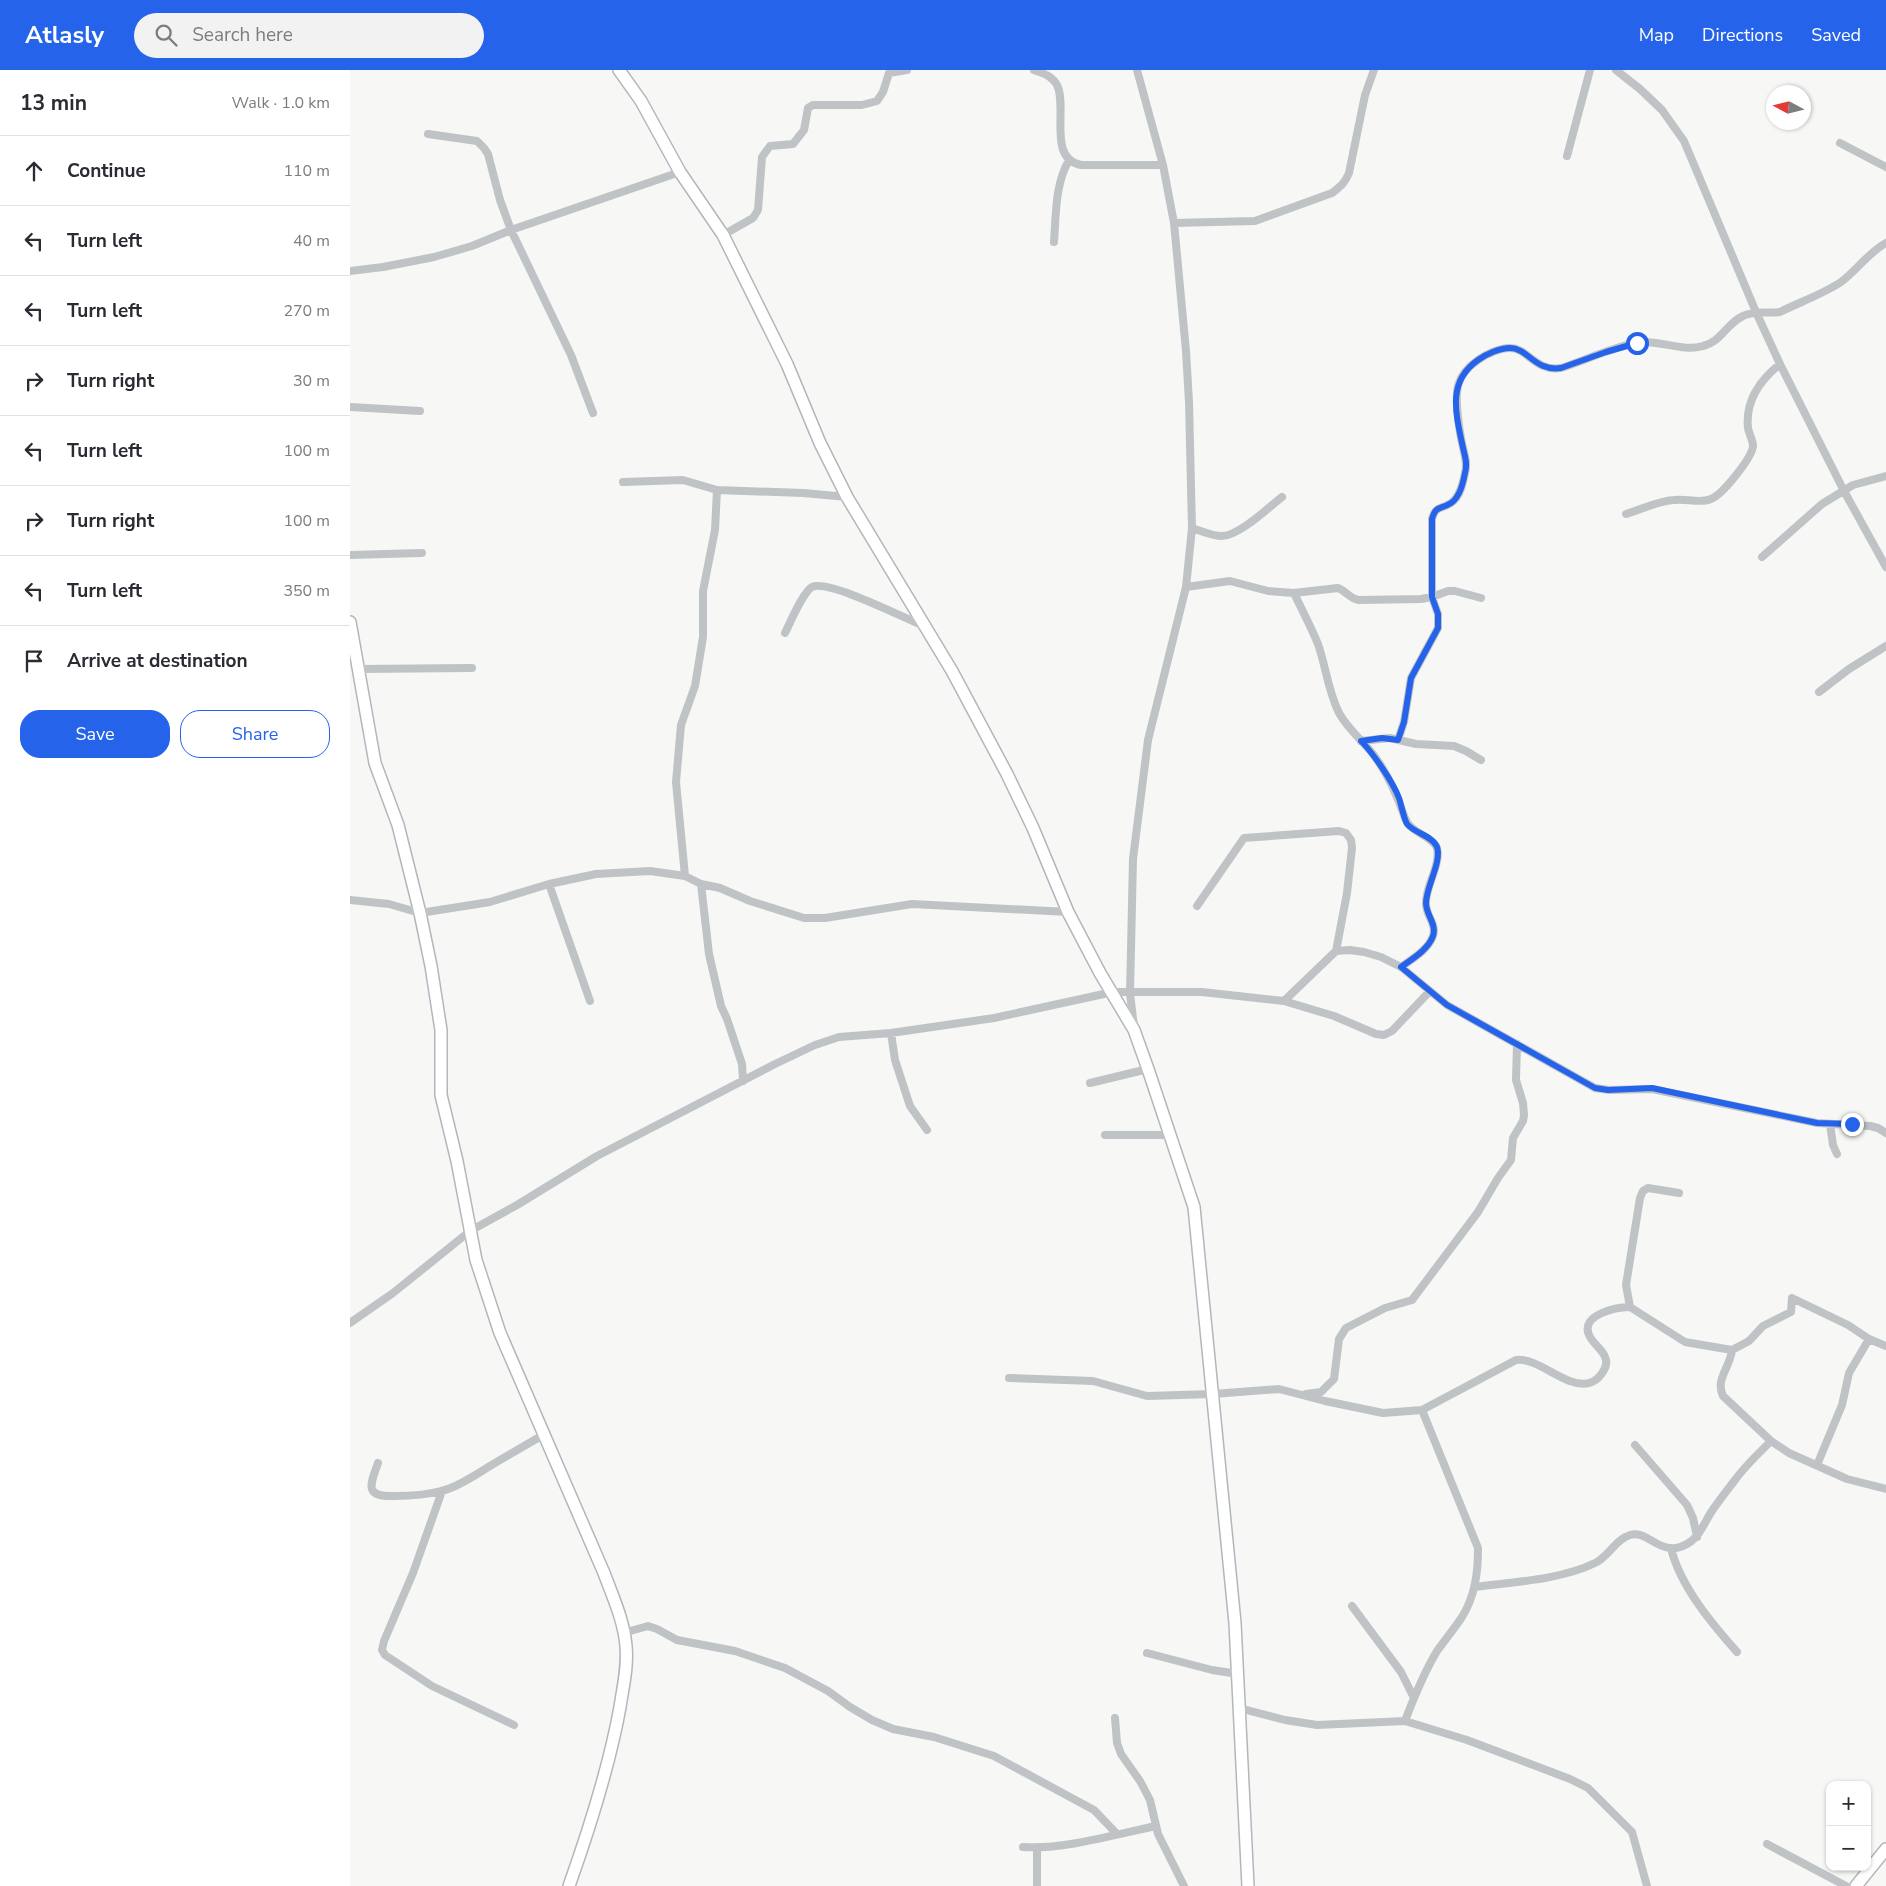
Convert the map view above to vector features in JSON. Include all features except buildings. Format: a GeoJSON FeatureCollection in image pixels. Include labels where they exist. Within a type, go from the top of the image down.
{"type":"FeatureCollection","features":[{"type":"Feature","properties":{"kind":"main road"},"geometry":{"type":"LineString","coordinates":[[620,70],[641,101],[680,172],[723,235],[787,364],[820,443],[847,497],[952,672],[1008,774],[1068,912],[1100,973],[1134,1030],[1148,1069],[1194,1207],[1235,1623],[1248,1886]]}},
{"type":"Feature","properties":{"kind":"main road"},"geometry":{"type":"LineString","coordinates":[[350,622],[376,763],[398,824],[431,966],[441,1030],[441,1095],[457,1161],[476,1260],[500,1333],[546,1434],[601,1565],[619,1612],[626,1645],[626,1667],[608,1763],[594,1815],[569,1886]]}},
{"type":"Feature","properties":{"kind":"main road"},"geometry":{"type":"LineString","coordinates":[[1856,1886],[1886,1849]]}},
{"type":"Feature","properties":{"kind":"street"},"geometry":{"type":"LineString","coordinates":[[723,235],[753,218],[758,210],[762,158],[770,146],[794,144],[804,130],[808,108],[813,105],[862,105],[877,101],[883,92],[889,73],[907,70]]}},
{"type":"Feature","properties":{"kind":"street"},"geometry":{"type":"LineString","coordinates":[[1034,70],[1046,74],[1057,85],[1064,153],[1069,160],[1081,165],[1163,165]]}},
{"type":"Feature","properties":{"kind":"street"},"geometry":{"type":"LineString","coordinates":[[1134,1030],[1130,993],[1133,859],[1148,740],[1186,587],[1192,528],[1186,351],[1174,223],[1163,165],[1137,70]]}},
{"type":"Feature","properties":{"kind":"street"},"geometry":{"type":"LineString","coordinates":[[1174,223],[1255,221],[1332,193],[1340,187],[1346,181],[1349,173],[1365,95],[1374,70]]}},
{"type":"Feature","properties":{"kind":"street"},"geometry":{"type":"LineString","coordinates":[[1567,156],[1590,70]]}},
{"type":"Feature","properties":{"kind":"street"},"geometry":{"type":"LineString","coordinates":[[1616,70],[1662,110],[1684,141],[1780,364],[1844,491],[1886,567]]}},
{"type":"Feature","properties":{"kind":"street"},"geometry":{"type":"LineString","coordinates":[[428,134],[477,142],[488,154],[500,200],[511,230],[571,355],[593,413]]}},
{"type":"Feature","properties":{"kind":"street"},"geometry":{"type":"LineString","coordinates":[[1840,143],[1886,167]]}},
{"type":"Feature","properties":{"kind":"street"},"geometry":{"type":"LineString","coordinates":[[1054,242],[1059,185],[1063,170],[1069,160]]}},
{"type":"Feature","properties":{"kind":"street"},"geometry":{"type":"LineString","coordinates":[[350,271],[434,257],[472,246],[511,230],[680,172]]}},
{"type":"Feature","properties":{"kind":"street"},"geometry":{"type":"LineString","coordinates":[[1398,740],[1404,722],[1411,678],[1438,628],[1438,614],[1432,597],[1432,519],[1434,512],[1438,508],[1452,503],[1460,493],[1466,472],[1466,457],[1462,444],[1456,398],[1457,387],[1462,376],[1472,364],[1482,357],[1510,348],[1517,349],[1541,366],[1554,369],[1637,343],[1644,342],[1678,347],[1704,346],[1722,335],[1743,316],[1756,312],[1780,312],[1829,289],[1841,282],[1877,248],[1886,243]]}},
{"type":"Feature","properties":{"kind":"street"},"geometry":{"type":"LineString","coordinates":[[1626,514],[1675,499],[1702,501],[1716,497],[1745,464],[1751,454],[1753,445],[1748,430],[1748,414],[1751,400],[1758,385],[1767,374],[1780,364]]}},
{"type":"Feature","properties":{"kind":"street"},"geometry":{"type":"LineString","coordinates":[[350,407],[420,411]]}},
{"type":"Feature","properties":{"kind":"street"},"geometry":{"type":"LineString","coordinates":[[1762,558],[1809,515],[1853,485],[1886,476]]}},
{"type":"Feature","properties":{"kind":"street"},"geometry":{"type":"LineString","coordinates":[[622,482],[683,480],[717,490],[803,493],[847,497]]}},
{"type":"Feature","properties":{"kind":"street"},"geometry":{"type":"LineString","coordinates":[[685,876],[676,782],[681,725],[695,686],[703,637],[703,591],[715,530],[717,490]]}},
{"type":"Feature","properties":{"kind":"street"},"geometry":{"type":"LineString","coordinates":[[1192,528],[1213,535],[1225,536],[1236,532],[1282,497]]}},
{"type":"Feature","properties":{"kind":"street"},"geometry":{"type":"LineString","coordinates":[[350,555],[422,553]]}},
{"type":"Feature","properties":{"kind":"street"},"geometry":{"type":"LineString","coordinates":[[1186,587],[1230,581],[1268,591],[1294,592],[1338,588],[1344,590],[1354,600],[1432,597],[1448,591],[1481,598]]}},
{"type":"Feature","properties":{"kind":"street"},"geometry":{"type":"LineString","coordinates":[[785,633],[806,594],[812,587],[819,586],[829,587],[924,626]]}},
{"type":"Feature","properties":{"kind":"street"},"geometry":{"type":"LineString","coordinates":[[1294,592],[1318,646],[1330,691],[1339,712],[1350,730],[1369,748],[1398,796],[1409,826],[1433,842],[1437,847],[1437,857],[1426,904],[1434,927],[1433,935],[1428,945],[1401,967]]}},
{"type":"Feature","properties":{"kind":"street"},"geometry":{"type":"LineString","coordinates":[[1819,692],[1849,669],[1886,646]]}},
{"type":"Feature","properties":{"kind":"street"},"geometry":{"type":"LineString","coordinates":[[359,670],[472,668]]}},
{"type":"Feature","properties":{"kind":"street"},"geometry":{"type":"LineString","coordinates":[[1361,741],[1382,738],[1416,744],[1454,746],[1481,760]]}},
{"type":"Feature","properties":{"kind":"street"},"geometry":{"type":"LineString","coordinates":[[1197,906],[1244,838],[1339,830],[1346,833],[1352,848],[1347,893],[1336,951],[1284,1001]]}},
{"type":"Feature","properties":{"kind":"street"},"geometry":{"type":"LineString","coordinates":[[350,900],[389,904],[420,913],[490,902],[549,884],[596,874],[650,871],[685,876],[701,884],[720,888],[758,904],[804,918],[825,918],[912,904],[1068,912]]}},
{"type":"Feature","properties":{"kind":"street"},"geometry":{"type":"LineString","coordinates":[[549,884],[590,1001]]}},
{"type":"Feature","properties":{"kind":"street"},"geometry":{"type":"LineString","coordinates":[[701,884],[709,954],[721,1006],[742,1064],[743,1081]]}},
{"type":"Feature","properties":{"kind":"street"},"geometry":{"type":"LineString","coordinates":[[1336,951],[1364,952],[1381,957],[1401,967],[1447,1005],[1595,1088],[1608,1090],[1652,1088],[1817,1123],[1870,1126],[1886,1133]]}},
{"type":"Feature","properties":{"kind":"street"},"geometry":{"type":"LineString","coordinates":[[350,1323],[393,1293],[470,1231],[597,1156],[815,1045],[839,1037],[890,1034],[994,1018],[1112,992],[1202,992],[1284,1001],[1334,1016],[1376,1034],[1384,1035],[1392,1032],[1429,992]]}},
{"type":"Feature","properties":{"kind":"street"},"geometry":{"type":"LineString","coordinates":[[890,1034],[895,1060],[910,1106],[927,1130]]}},
{"type":"Feature","properties":{"kind":"street"},"geometry":{"type":"LineString","coordinates":[[1301,1395],[1321,1392],[1334,1379],[1339,1339],[1346,1328],[1385,1308],[1412,1300],[1478,1212],[1511,1160],[1513,1138],[1523,1121],[1524,1115],[1523,1103],[1516,1080],[1517,1044]]}},
{"type":"Feature","properties":{"kind":"street"},"geometry":{"type":"LineString","coordinates":[[1090,1083],[1148,1069]]}},
{"type":"Feature","properties":{"kind":"street"},"geometry":{"type":"LineString","coordinates":[[1830,1124],[1833,1145],[1837,1154]]}},
{"type":"Feature","properties":{"kind":"street"},"geometry":{"type":"LineString","coordinates":[[1105,1135],[1170,1135]]}},
{"type":"Feature","properties":{"kind":"street"},"geometry":{"type":"LineString","coordinates":[[1630,1307],[1626,1284],[1640,1198],[1643,1191],[1648,1188],[1679,1193]]}},
{"type":"Feature","properties":{"kind":"street"},"geometry":{"type":"LineString","coordinates":[[1009,1378],[1093,1381],[1146,1396],[1213,1394],[1279,1389],[1383,1413],[1422,1410],[1516,1360],[1525,1359],[1562,1378],[1583,1384],[1590,1383],[1602,1373],[1606,1363],[1605,1356],[1594,1345],[1588,1333],[1589,1323],[1594,1317],[1606,1311],[1630,1307],[1685,1342],[1732,1350],[1749,1341],[1763,1326],[1791,1312],[1792,1298],[1886,1346]]}},
{"type":"Feature","properties":{"kind":"street"},"geometry":{"type":"LineString","coordinates":[[1817,1465],[1842,1405],[1849,1374],[1869,1339]]}},
{"type":"Feature","properties":{"kind":"street"},"geometry":{"type":"LineString","coordinates":[[1732,1350],[1731,1361],[1720,1382],[1720,1389],[1723,1396],[1771,1441],[1789,1453],[1847,1480],[1886,1489]]}},
{"type":"Feature","properties":{"kind":"street"},"geometry":{"type":"LineString","coordinates":[[1405,1721],[1414,1698],[1437,1652],[1463,1616],[1475,1587],[1478,1572],[1478,1548],[1422,1410]]}},
{"type":"Feature","properties":{"kind":"street"},"geometry":{"type":"LineString","coordinates":[[378,1463],[371,1481],[372,1489],[376,1495],[416,1496],[442,1491],[470,1478],[546,1434]]}},
{"type":"Feature","properties":{"kind":"street"},"geometry":{"type":"LineString","coordinates":[[1475,1587],[1550,1577],[1586,1567],[1597,1562],[1631,1534],[1638,1534],[1664,1548],[1686,1545],[1697,1537],[1713,1509],[1736,1478],[1771,1441]]}},
{"type":"Feature","properties":{"kind":"street"},"geometry":{"type":"LineString","coordinates":[[1635,1445],[1687,1505],[1697,1537]]}},
{"type":"Feature","properties":{"kind":"street"},"geometry":{"type":"LineString","coordinates":[[442,1491],[413,1574],[384,1641],[382,1650],[385,1655],[432,1686],[514,1726]]}},
{"type":"Feature","properties":{"kind":"street"},"geometry":{"type":"LineString","coordinates":[[1672,1548],[1674,1562],[1685,1583],[1718,1631],[1737,1652]]}},
{"type":"Feature","properties":{"kind":"street"},"geometry":{"type":"LineString","coordinates":[[1352,1606],[1401,1672],[1414,1698]]}},
{"type":"Feature","properties":{"kind":"street"},"geometry":{"type":"LineString","coordinates":[[623,1633],[648,1626],[657,1628],[677,1640],[735,1651],[785,1668],[886,1726],[934,1737],[994,1756],[1094,1810],[1117,1834]]}},
{"type":"Feature","properties":{"kind":"street"},"geometry":{"type":"LineString","coordinates":[[1147,1653],[1212,1670],[1238,1674]]}},
{"type":"Feature","properties":{"kind":"street"},"geometry":{"type":"LineString","coordinates":[[1239,1708],[1285,1720],[1318,1725],[1405,1721],[1467,1740],[1570,1779],[1588,1788],[1632,1832],[1646,1886]]}},
{"type":"Feature","properties":{"kind":"street"},"geometry":{"type":"LineString","coordinates":[[1115,1718],[1117,1743],[1121,1754],[1140,1781],[1150,1800],[1156,1826],[1184,1886]]}},
{"type":"Feature","properties":{"kind":"street"},"geometry":{"type":"LineString","coordinates":[[1023,1847],[1036,1848],[1156,1826]]}},
{"type":"Feature","properties":{"kind":"street"},"geometry":{"type":"LineString","coordinates":[[1767,1844],[1846,1886]]}},
{"type":"Feature","properties":{"kind":"street"},"geometry":{"type":"LineString","coordinates":[[1036,1848],[1036,1886]]}},
{"type":"Feature","properties":{"kind":"route"},"geometry":{"type":"LineString","coordinates":[[1637,343],[1554,369],[1541,366],[1517,349],[1501,350],[1482,357],[1472,364],[1462,376],[1457,387],[1456,398],[1462,444],[1466,457],[1466,472],[1460,493],[1452,503],[1438,508],[1434,512],[1432,519],[1432,597],[1438,614],[1438,628],[1411,678],[1404,722],[1398,740],[1382,738],[1361,741],[1369,748],[1398,796],[1409,826],[1433,842],[1437,847],[1437,857],[1427,893],[1426,904],[1434,927],[1433,935],[1428,945],[1401,967],[1447,1005],[1595,1088],[1608,1090],[1652,1088],[1817,1123],[1852,1124]]}}]}
